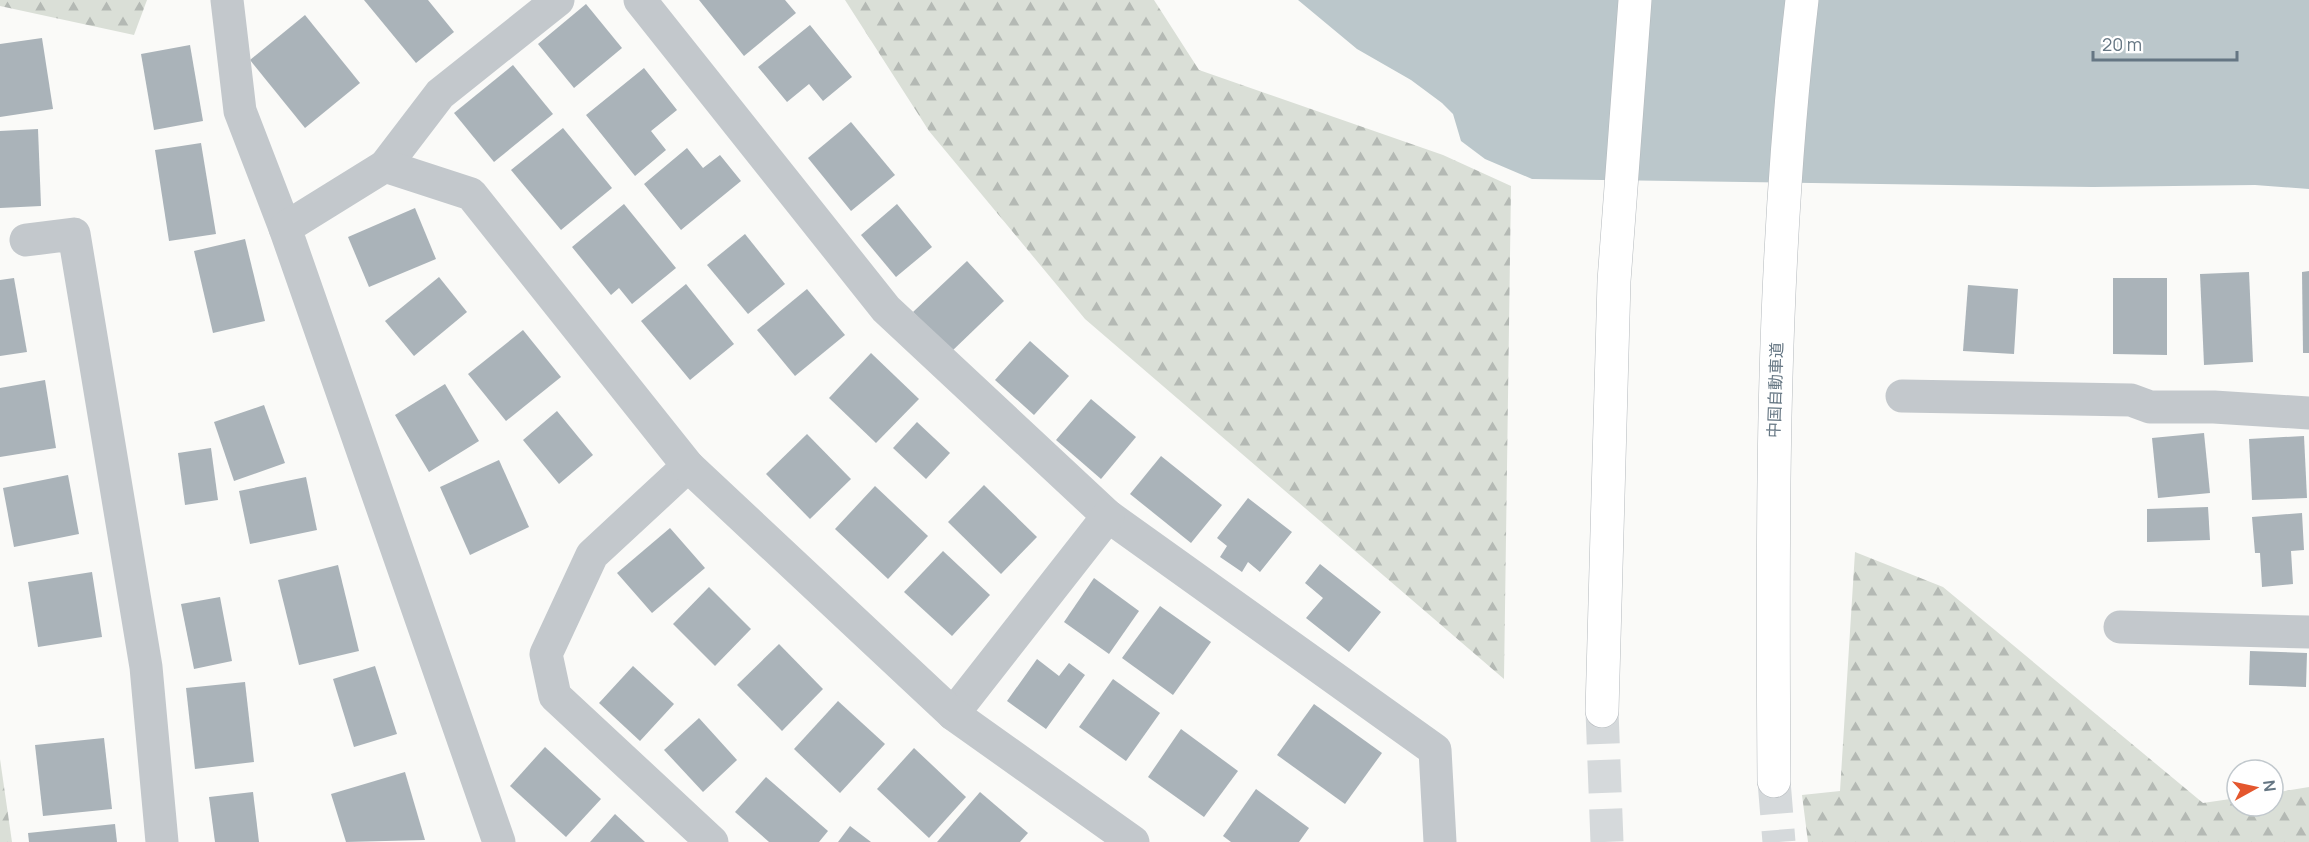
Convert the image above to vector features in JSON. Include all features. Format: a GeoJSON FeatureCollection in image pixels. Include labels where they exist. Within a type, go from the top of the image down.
{"type":"FeatureCollection","features":[{"type":"Feature","properties":{"kind":"highway"},"geometry":{"type":"LineString","coordinates":[[1602,711],[1614,281],[1635,0]]}},
{"type":"Feature","properties":{"kind":"highway","name":"中国自動車道"},"geometry":{"type":"LineString","coordinates":[[1774,781],[1772,520],[1778,285],[1802,0]]}},
{"type":"Feature","properties":{"kind":"street"},"geometry":{"type":"LineString","coordinates":[[227,0],[240,111],[285,228],[499,842]]}},
{"type":"Feature","properties":{"kind":"street"},"geometry":{"type":"LineString","coordinates":[[285,228],[385,166],[440,94],[558,0]]}},
{"type":"Feature","properties":{"kind":"street"},"geometry":{"type":"LineString","coordinates":[[640,0],[886,309],[1108,516],[1435,750],[1440,842]]}},
{"type":"Feature","properties":{"kind":"street"},"geometry":{"type":"LineString","coordinates":[[385,166],[471,195],[688,466],[953,714],[1133,842]]}},
{"type":"Feature","properties":{"kind":"street"},"geometry":{"type":"LineString","coordinates":[[26,240],[74,234],[146,667],[162,842]]}},
{"type":"Feature","properties":{"kind":"street"},"geometry":{"type":"LineString","coordinates":[[1902,396],[2131,400],[2150,407],[2214,406],[2309,412]]}},
{"type":"Feature","properties":{"kind":"street"},"geometry":{"type":"LineString","coordinates":[[688,466],[592,555],[546,654],[555,696],[712,842]]}},
{"type":"Feature","properties":{"kind":"street"},"geometry":{"type":"LineString","coordinates":[[953,714],[1108,516]]}},
{"type":"Feature","properties":{"kind":"street"},"geometry":{"type":"LineString","coordinates":[[2120,627],[2309,632]]}},
{"type":"Feature","properties":{"kind":"green space"},"geometry":{"type":"Polygon","coordinates":[[[0,0],[147,0],[134,35],[0,6],[0,0]]]}},
{"type":"Feature","properties":{"kind":"green space"},"geometry":{"type":"Polygon","coordinates":[[[845,0],[1154,0],[1199,70],[1443,155],[1511,186],[1504,679],[1085,319],[929,131],[845,0]]]}},
{"type":"Feature","properties":{"kind":"green space"},"geometry":{"type":"Polygon","coordinates":[[[1855,552],[1943,587],[2203,803],[2225,800],[2225,818],[2285,818],[2285,791],[2309,787],[2309,842],[1808,842],[1802,795],[1840,791],[1855,552]]]}},
{"type":"Feature","properties":{"kind":"green space"},"geometry":{"type":"Polygon","coordinates":[[[0,759],[12,842],[0,842],[0,759]]]}},
{"type":"Feature","properties":{"kind":"shaded area"},"geometry":{"type":"Polygon","coordinates":[[[1298,0],[2309,0],[2309,189],[2255,185],[2093,187],[1532,179],[1485,159],[1461,141],[1453,114],[1442,103],[1411,80],[1357,49],[1298,0]]]}},
{"type":"Feature","properties":{"kind":"building"},"geometry":{"type":"Polygon","coordinates":[[[364,0],[428,0],[454,32],[416,63],[364,0]]]}},
{"type":"Feature","properties":{"kind":"building"},"geometry":{"type":"Polygon","coordinates":[[[699,0],[785,0],[796,13],[744,56],[699,0]]]}},
{"type":"Feature","properties":{"kind":"building"},"geometry":{"type":"Polygon","coordinates":[[[586,4],[622,48],[574,88],[538,44],[586,4]]]}},
{"type":"Feature","properties":{"kind":"building"},"geometry":{"type":"Polygon","coordinates":[[[305,15],[360,83],[305,128],[250,60],[305,15]]]}},
{"type":"Feature","properties":{"kind":"building"},"geometry":{"type":"Polygon","coordinates":[[[810,25],[852,77],[823,101],[809,84],[787,102],[758,67],[810,25]]]}},
{"type":"Feature","properties":{"kind":"building"},"geometry":{"type":"Polygon","coordinates":[[[42,38],[53,109],[0,117],[0,44],[42,38]]]}},
{"type":"Feature","properties":{"kind":"building"},"geometry":{"type":"Polygon","coordinates":[[[190,45],[203,121],[154,130],[141,54],[190,45]]]}},
{"type":"Feature","properties":{"kind":"building"},"geometry":{"type":"Polygon","coordinates":[[[513,65],[553,114],[494,162],[454,113],[513,65]]]}},
{"type":"Feature","properties":{"kind":"building"},"geometry":{"type":"Polygon","coordinates":[[[644,68],[677,110],[651,131],[666,150],[635,176],[586,115],[644,68]]]}},
{"type":"Feature","properties":{"kind":"building"},"geometry":{"type":"Polygon","coordinates":[[[851,122],[895,175],[851,211],[808,158],[851,122]]]}},
{"type":"Feature","properties":{"kind":"building"},"geometry":{"type":"Polygon","coordinates":[[[563,128],[612,188],[561,230],[511,170],[563,128]]]}},
{"type":"Feature","properties":{"kind":"building"},"geometry":{"type":"Polygon","coordinates":[[[38,129],[41,206],[0,208],[0,131],[38,129]]]}},
{"type":"Feature","properties":{"kind":"building"},"geometry":{"type":"Polygon","coordinates":[[[201,143],[216,234],[169,241],[155,150],[201,143]]]}},
{"type":"Feature","properties":{"kind":"building"},"geometry":{"type":"Polygon","coordinates":[[[687,148],[703,168],[720,155],[741,181],[681,230],[644,184],[687,148]]]}},
{"type":"Feature","properties":{"kind":"building"},"geometry":{"type":"Polygon","coordinates":[[[624,204],[676,268],[632,304],[619,288],[611,295],[572,247],[624,204]]]}},
{"type":"Feature","properties":{"kind":"building"},"geometry":{"type":"Polygon","coordinates":[[[897,204],[932,247],[896,277],[861,235],[897,204]]]}},
{"type":"Feature","properties":{"kind":"building"},"geometry":{"type":"Polygon","coordinates":[[[415,208],[436,259],[369,287],[348,237],[415,208]]]}},
{"type":"Feature","properties":{"kind":"building"},"geometry":{"type":"Polygon","coordinates":[[[745,234],[785,284],[748,314],[707,265],[745,234]]]}},
{"type":"Feature","properties":{"kind":"building"},"geometry":{"type":"Polygon","coordinates":[[[245,239],[265,321],[213,333],[194,251],[245,239]]]}},
{"type":"Feature","properties":{"kind":"building"},"geometry":{"type":"Polygon","coordinates":[[[967,261],[1004,301],[951,352],[913,312],[967,261]]]}},
{"type":"Feature","properties":{"kind":"building"},"geometry":{"type":"Polygon","coordinates":[[[2309,271],[2309,353],[2303,353],[2302,272],[2309,271]]]}},
{"type":"Feature","properties":{"kind":"building"},"geometry":{"type":"Polygon","coordinates":[[[2249,272],[2253,362],[2204,365],[2200,274],[2249,272]]]}},
{"type":"Feature","properties":{"kind":"building"},"geometry":{"type":"Polygon","coordinates":[[[439,277],[467,312],[414,356],[385,321],[439,277]]]}},
{"type":"Feature","properties":{"kind":"building"},"geometry":{"type":"Polygon","coordinates":[[[14,278],[27,352],[0,356],[0,280],[14,278]]]}},
{"type":"Feature","properties":{"kind":"building"},"geometry":{"type":"Polygon","coordinates":[[[2113,278],[2167,278],[2167,355],[2113,354],[2113,278]]]}},
{"type":"Feature","properties":{"kind":"building"},"geometry":{"type":"Polygon","coordinates":[[[686,284],[734,344],[690,380],[641,321],[686,284]]]}},
{"type":"Feature","properties":{"kind":"building"},"geometry":{"type":"Polygon","coordinates":[[[1968,285],[2018,289],[2014,354],[1963,351],[1968,285]]]}},
{"type":"Feature","properties":{"kind":"building"},"geometry":{"type":"Polygon","coordinates":[[[807,289],[845,335],[795,376],[757,330],[807,289]]]}},
{"type":"Feature","properties":{"kind":"building"},"geometry":{"type":"Polygon","coordinates":[[[523,330],[561,377],[506,421],[468,374],[523,330]]]}},
{"type":"Feature","properties":{"kind":"building"},"geometry":{"type":"Polygon","coordinates":[[[1030,341],[1069,376],[1034,415],[995,380],[1030,341]]]}},
{"type":"Feature","properties":{"kind":"building"},"geometry":{"type":"Polygon","coordinates":[[[871,353],[919,399],[876,443],[829,398],[871,353]]]}},
{"type":"Feature","properties":{"kind":"building"},"geometry":{"type":"Polygon","coordinates":[[[45,380],[56,448],[0,457],[0,388],[45,380]]]}},
{"type":"Feature","properties":{"kind":"building"},"geometry":{"type":"Polygon","coordinates":[[[445,384],[479,441],[429,472],[395,415],[445,384]]]}},
{"type":"Feature","properties":{"kind":"building"},"geometry":{"type":"Polygon","coordinates":[[[1091,399],[1136,437],[1101,479],[1056,440],[1091,399]]]}},
{"type":"Feature","properties":{"kind":"building"},"geometry":{"type":"Polygon","coordinates":[[[264,405],[285,463],[234,481],[214,422],[264,405]]]}},
{"type":"Feature","properties":{"kind":"building"},"geometry":{"type":"Polygon","coordinates":[[[557,411],[593,455],[559,484],[523,440],[557,411]]]}},
{"type":"Feature","properties":{"kind":"building"},"geometry":{"type":"Polygon","coordinates":[[[917,422],[950,453],[926,479],[893,448],[917,422]]]}},
{"type":"Feature","properties":{"kind":"building"},"geometry":{"type":"Polygon","coordinates":[[[2204,433],[2210,493],[2158,498],[2152,438],[2204,433]]]}},
{"type":"Feature","properties":{"kind":"building"},"geometry":{"type":"Polygon","coordinates":[[[807,434],[851,479],[810,519],[766,474],[807,434]]]}},
{"type":"Feature","properties":{"kind":"building"},"geometry":{"type":"Polygon","coordinates":[[[2304,436],[2307,498],[2252,500],[2249,439],[2304,436]]]}},
{"type":"Feature","properties":{"kind":"building"},"geometry":{"type":"Polygon","coordinates":[[[211,448],[218,500],[185,505],[178,453],[211,448]]]}},
{"type":"Feature","properties":{"kind":"building"},"geometry":{"type":"Polygon","coordinates":[[[1161,456],[1222,505],[1191,543],[1130,494],[1161,456]]]}},
{"type":"Feature","properties":{"kind":"building"},"geometry":{"type":"Polygon","coordinates":[[[499,460],[529,527],[470,555],[440,487],[499,460]]]}},
{"type":"Feature","properties":{"kind":"building"},"geometry":{"type":"Polygon","coordinates":[[[68,475],[79,534],[14,547],[3,488],[68,475]]]}},
{"type":"Feature","properties":{"kind":"building"},"geometry":{"type":"Polygon","coordinates":[[[306,477],[317,530],[250,544],[239,491],[306,477]]]}},
{"type":"Feature","properties":{"kind":"building"},"geometry":{"type":"Polygon","coordinates":[[[984,485],[1037,537],[1001,574],[948,522],[984,485]]]}},
{"type":"Feature","properties":{"kind":"building"},"geometry":{"type":"Polygon","coordinates":[[[875,486],[928,536],[888,579],[835,529],[875,486]]]}},
{"type":"Feature","properties":{"kind":"building"},"geometry":{"type":"Polygon","coordinates":[[[1248,498],[1292,532],[1260,572],[1248,562],[1242,572],[1220,557],[1227,546],[1217,538],[1248,498]]]}},
{"type":"Feature","properties":{"kind":"building"},"geometry":{"type":"Polygon","coordinates":[[[2208,507],[2210,540],[2147,542],[2147,509],[2208,507]]]}},
{"type":"Feature","properties":{"kind":"building"},"geometry":{"type":"Polygon","coordinates":[[[2302,513],[2304,550],[2291,551],[2293,584],[2262,587],[2260,553],[2255,553],[2252,517],[2302,513]]]}},
{"type":"Feature","properties":{"kind":"building"},"geometry":{"type":"Polygon","coordinates":[[[670,528],[705,568],[652,613],[617,573],[670,528]]]}},
{"type":"Feature","properties":{"kind":"building"},"geometry":{"type":"Polygon","coordinates":[[[943,551],[990,595],[952,636],[904,592],[943,551]]]}},
{"type":"Feature","properties":{"kind":"building"},"geometry":{"type":"Polygon","coordinates":[[[1320,564],[1381,612],[1349,652],[1306,618],[1323,598],[1305,583],[1320,564]]]}},
{"type":"Feature","properties":{"kind":"building"},"geometry":{"type":"Polygon","coordinates":[[[338,565],[359,651],[299,665],[278,580],[338,565]]]}},
{"type":"Feature","properties":{"kind":"building"},"geometry":{"type":"Polygon","coordinates":[[[92,572],[102,637],[38,647],[28,582],[92,572]]]}},
{"type":"Feature","properties":{"kind":"building"},"geometry":{"type":"Polygon","coordinates":[[[1094,578],[1139,611],[1109,654],[1064,622],[1094,578]]]}},
{"type":"Feature","properties":{"kind":"building"},"geometry":{"type":"Polygon","coordinates":[[[709,587],[751,629],[715,666],[673,624],[709,587]]]}},
{"type":"Feature","properties":{"kind":"building"},"geometry":{"type":"Polygon","coordinates":[[[220,597],[232,661],[194,669],[181,604],[220,597]]]}},
{"type":"Feature","properties":{"kind":"building"},"geometry":{"type":"Polygon","coordinates":[[[1160,606],[1211,642],[1173,695],[1122,658],[1160,606]]]}},
{"type":"Feature","properties":{"kind":"building"},"geometry":{"type":"Polygon","coordinates":[[[779,644],[823,689],[782,731],[737,685],[779,644]]]}},
{"type":"Feature","properties":{"kind":"building"},"geometry":{"type":"Polygon","coordinates":[[[2250,651],[2307,653],[2306,687],[2249,685],[2250,651]]]}},
{"type":"Feature","properties":{"kind":"building"},"geometry":{"type":"Polygon","coordinates":[[[1037,659],[1059,676],[1069,663],[1085,675],[1046,729],[1007,701],[1037,659]]]}},
{"type":"Feature","properties":{"kind":"building"},"geometry":{"type":"Polygon","coordinates":[[[375,666],[397,734],[354,747],[333,679],[375,666]]]}},
{"type":"Feature","properties":{"kind":"building"},"geometry":{"type":"Polygon","coordinates":[[[633,666],[674,704],[640,741],[599,703],[633,666]]]}},
{"type":"Feature","properties":{"kind":"building"},"geometry":{"type":"Polygon","coordinates":[[[1113,679],[1160,713],[1126,761],[1079,727],[1113,679]]]}},
{"type":"Feature","properties":{"kind":"building"},"geometry":{"type":"Polygon","coordinates":[[[245,682],[254,762],[195,769],[186,688],[245,682]]]}},
{"type":"Feature","properties":{"kind":"building"},"geometry":{"type":"Polygon","coordinates":[[[838,701],[885,744],[840,793],[794,749],[838,701]]]}},
{"type":"Feature","properties":{"kind":"building"},"geometry":{"type":"Polygon","coordinates":[[[1314,704],[1382,753],[1345,804],[1277,755],[1314,704]]]}},
{"type":"Feature","properties":{"kind":"building"},"geometry":{"type":"Polygon","coordinates":[[[699,718],[737,760],[703,792],[664,750],[699,718]]]}},
{"type":"Feature","properties":{"kind":"building"},"geometry":{"type":"Polygon","coordinates":[[[1181,729],[1238,771],[1204,817],[1148,777],[1181,729]]]}},
{"type":"Feature","properties":{"kind":"building"},"geometry":{"type":"Polygon","coordinates":[[[104,738],[112,809],[43,816],[35,745],[104,738]]]}},
{"type":"Feature","properties":{"kind":"building"},"geometry":{"type":"Polygon","coordinates":[[[545,747],[601,799],[566,837],[510,786],[545,747]]]}},
{"type":"Feature","properties":{"kind":"building"},"geometry":{"type":"Polygon","coordinates":[[[914,748],[966,797],[929,838],[877,789],[914,748]]]}},
{"type":"Feature","properties":{"kind":"building"},"geometry":{"type":"Polygon","coordinates":[[[405,772],[425,840],[346,842],[331,794],[405,772]]]}},
{"type":"Feature","properties":{"kind":"building"},"geometry":{"type":"Polygon","coordinates":[[[766,777],[828,831],[819,842],[769,842],[735,812],[766,777]]]}},
{"type":"Feature","properties":{"kind":"building"},"geometry":{"type":"Polygon","coordinates":[[[1256,789],[1309,828],[1299,842],[1231,842],[1223,836],[1256,789]]]}},
{"type":"Feature","properties":{"kind":"building"},"geometry":{"type":"Polygon","coordinates":[[[253,792],[259,842],[215,842],[209,797],[253,792]]]}},
{"type":"Feature","properties":{"kind":"building"},"geometry":{"type":"Polygon","coordinates":[[[980,792],[1028,833],[1020,842],[937,842],[980,792]]]}},
{"type":"Feature","properties":{"kind":"building"},"geometry":{"type":"Polygon","coordinates":[[[615,814],[645,842],[590,842],[615,814]]]}},
{"type":"Feature","properties":{"kind":"building"},"geometry":{"type":"Polygon","coordinates":[[[115,824],[117,842],[29,842],[28,833],[115,824]]]}},
{"type":"Feature","properties":{"kind":"building"},"geometry":{"type":"Polygon","coordinates":[[[850,826],[871,842],[838,842],[850,826]]]}},
{"type":"Feature","properties":{"kind":"tunnel"},"geometry":{"type":"LineString","coordinates":[[1602,711],[1607,842]]}},
{"type":"Feature","properties":{"kind":"tunnel"},"geometry":{"type":"LineString","coordinates":[[1774,781],[1779,842]]}}]}
